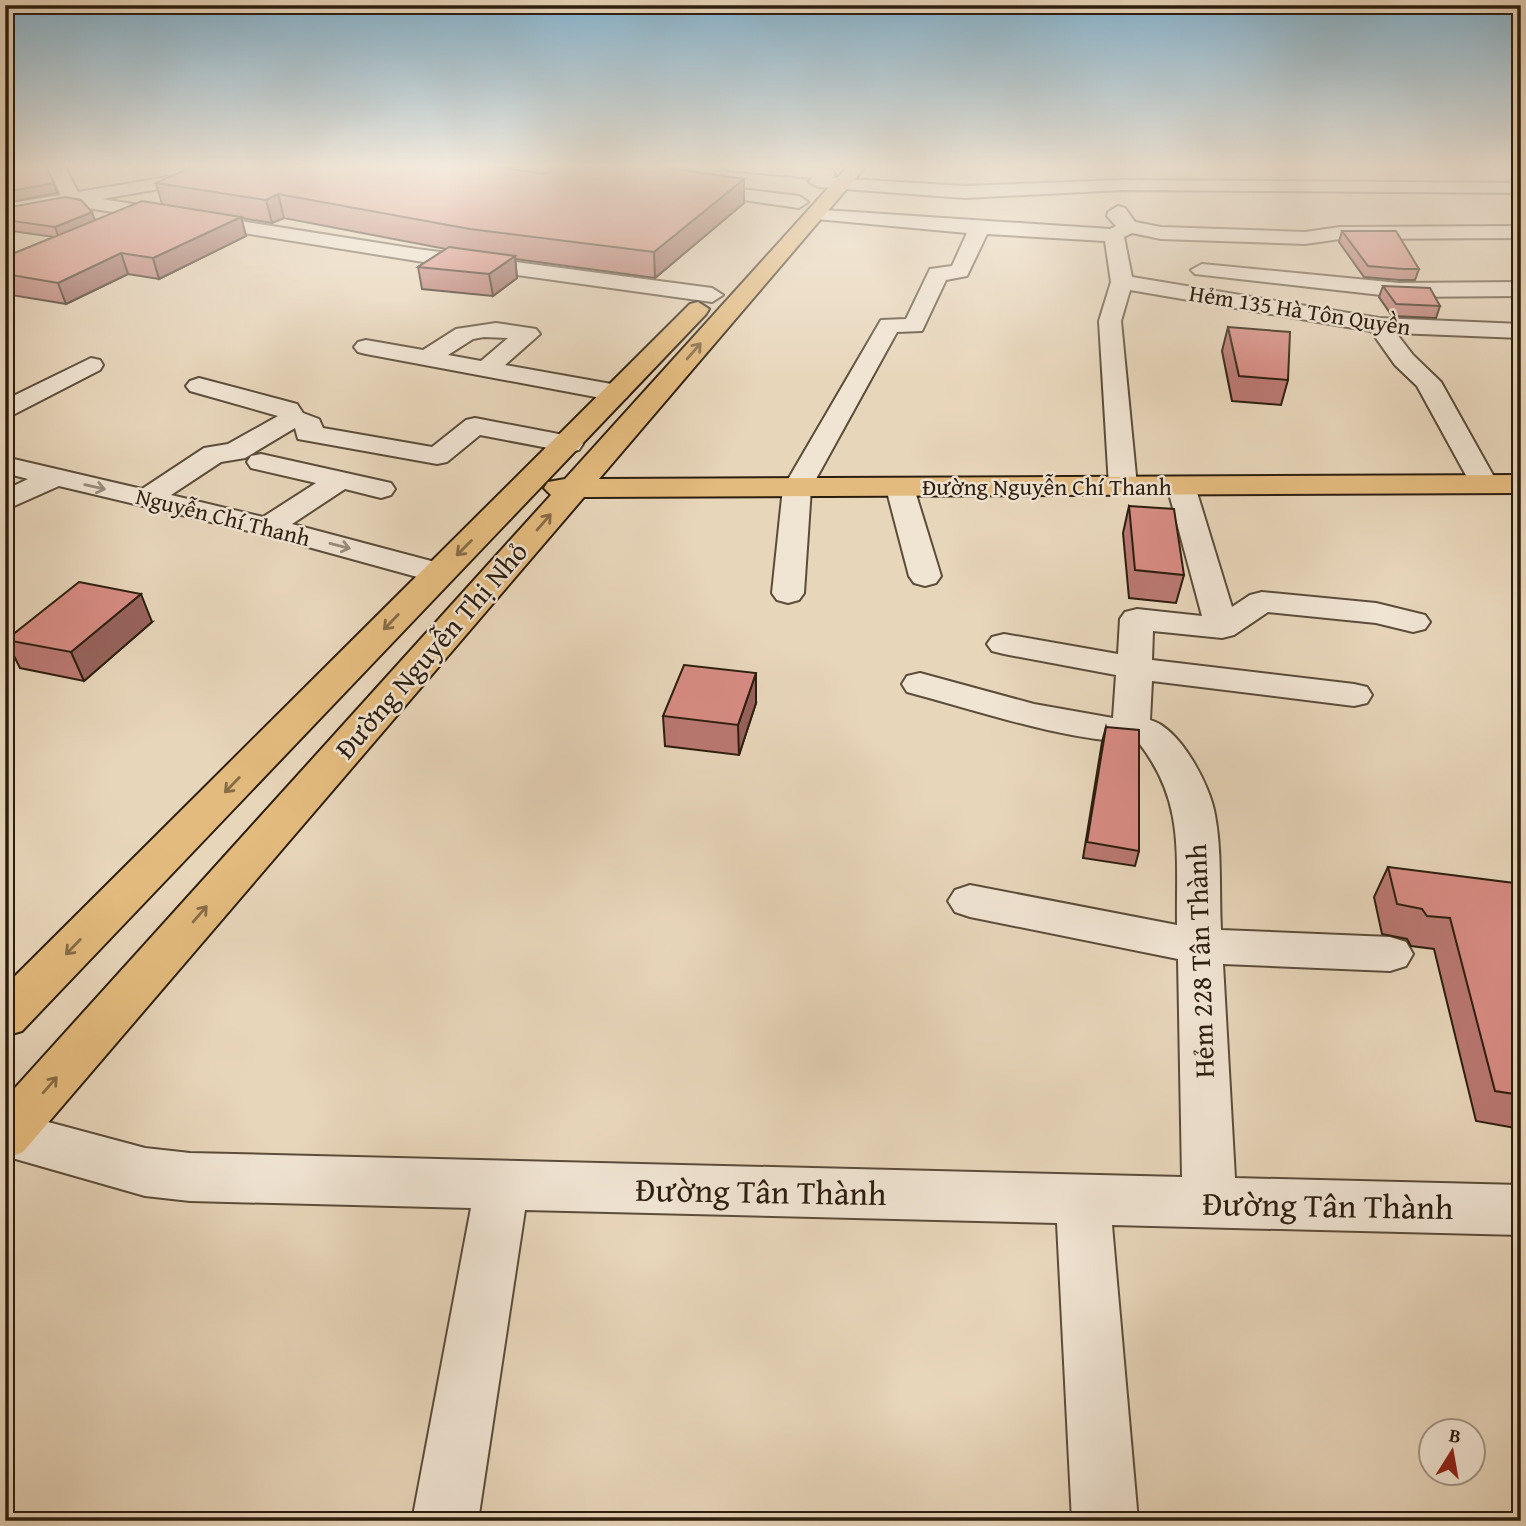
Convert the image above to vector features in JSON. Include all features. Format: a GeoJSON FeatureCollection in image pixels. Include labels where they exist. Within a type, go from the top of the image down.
{"type":"FeatureCollection","features":[{"type":"Feature","properties":{"kind":"main road"},"geometry":{"type":"LineString","coordinates":[[525,487],[734,272],[776,236]]}},
{"type":"Feature","properties":{"kind":"main road","name":"Đường Nguyễn Thị Nhỏ"},"geometry":{"type":"LineString","coordinates":[[6,1134],[574,489],[789,236]]}},
{"type":"Feature","properties":{"kind":"main road","name":"Đường Nguyễn Chí Thanh"},"geometry":{"type":"LineString","coordinates":[[525,487],[574,489],[1521,484]]}},
{"type":"Feature","properties":{"kind":"main road","name":"Đường Nguyễn Thị Nhỏ"},"geometry":{"type":"LineString","coordinates":[[5,1017],[525,487]]}},
{"type":"Feature","properties":{"kind":"main road"},"geometry":{"type":"LineString","coordinates":[[439,573],[488,586]]}},
{"type":"Feature","properties":{"kind":"street"},"geometry":{"type":"LineString","coordinates":[[303,236],[417,255],[712,295]]}},
{"type":"Feature","properties":{"kind":"street"},"geometry":{"type":"LineString","coordinates":[[788,593],[797,488],[889,325],[914,326],[938,274],[960,272],[976,236]]}},
{"type":"Feature","properties":{"kind":"street"},"geometry":{"type":"LineString","coordinates":[[1122,236],[1122,282],[1110,321],[1122,486]]}},
{"type":"Feature","properties":{"kind":"street"},"geometry":{"type":"LineString","coordinates":[[1254,236],[1318,236]]}},
{"type":"Feature","properties":{"kind":"street"},"geometry":{"type":"LineString","coordinates":[[1186,293],[1174,279],[1182,268],[1399,290],[1521,289]]}},
{"type":"Feature","properties":{"kind":"street","name":"Hẻm 135 Hà Tôn Quyền"},"geometry":{"type":"LineString","coordinates":[[1122,282],[1379,325],[1521,331]]}},
{"type":"Feature","properties":{"kind":"street"},"geometry":{"type":"LineString","coordinates":[[1318,283],[1328,316]]}},
{"type":"Feature","properties":{"kind":"street"},"geometry":{"type":"LineString","coordinates":[[1379,325],[1404,360],[1428,382],[1484,484]]}},
{"type":"Feature","properties":{"kind":"street"},"geometry":{"type":"LineString","coordinates":[[428,358],[462,332],[485,328],[528,334],[487,368]]}},
{"type":"Feature","properties":{"kind":"street"},"geometry":{"type":"LineString","coordinates":[[366,347],[617,393]]}},
{"type":"Feature","properties":{"kind":"street"},"geometry":{"type":"LineString","coordinates":[[5,411],[91,365]]}},
{"type":"Feature","properties":{"kind":"street"},"geometry":{"type":"LineString","coordinates":[[199,386],[288,410],[293,418],[310,425],[308,433],[437,456],[475,426],[569,444]]}},
{"type":"Feature","properties":{"kind":"street"},"geometry":{"type":"LineString","coordinates":[[146,499],[214,454],[235,452],[293,418]]}},
{"type":"Feature","properties":{"kind":"street"},"geometry":{"type":"LineString","coordinates":[[261,461],[381,489]]}},
{"type":"Feature","properties":{"kind":"street","name":"Nguyễn Chí Thanh"},"geometry":{"type":"LineString","coordinates":[[5,465],[268,527],[439,573]]}},
{"type":"Feature","properties":{"kind":"street"},"geometry":{"type":"LineString","coordinates":[[5,501],[55,477]]}},
{"type":"Feature","properties":{"kind":"street"},"geometry":{"type":"LineString","coordinates":[[268,527],[341,480]]}},
{"type":"Feature","properties":{"kind":"street"},"geometry":{"type":"LineString","coordinates":[[1181,486],[1222,628]]}},
{"type":"Feature","properties":{"kind":"street"},"geometry":{"type":"LineString","coordinates":[[900,488],[925,576]]}},
{"type":"Feature","properties":{"kind":"street"},"geometry":{"type":"LineString","coordinates":[[920,684],[1049,717],[1140,732],[1135,668],[1138,619],[1222,628],[1262,602],[1377,613],[1413,622]]}},
{"type":"Feature","properties":{"kind":"street"},"geometry":{"type":"LineString","coordinates":[[1004,644],[1135,668],[1354,695]]}},
{"type":"Feature","properties":{"kind":"street","name":"Hẻm 228 Tân Thành"},"geometry":{"type":"LineString","coordinates":[[1140,732],[1175,763],[1195,814],[1209,1202]]}},
{"type":"Feature","properties":{"kind":"street"},"geometry":{"type":"LineString","coordinates":[[970,901],[1198,946],[1390,954]]}},
{"type":"Feature","properties":{"kind":"street","name":"Đường Tân Thành"},"geometry":{"type":"LineString","coordinates":[[6,1134],[78,1156],[156,1173],[236,1179],[1521,1210]]}},
{"type":"Feature","properties":{"kind":"street"},"geometry":{"type":"LineString","coordinates":[[445,1521],[502,1185]]}},
{"type":"Feature","properties":{"kind":"street"},"geometry":{"type":"LineString","coordinates":[[1083,1199],[1105,1521]]}},
{"type":"Feature","properties":{"kind":"building"},"geometry":{"type":"Polygon","coordinates":[[[56,236],[200,236],[153,258],[121,253],[58,283],[5,274],[5,257],[56,236]]]}},
{"type":"Feature","properties":{"kind":"building"},"geometry":{"type":"Polygon","coordinates":[[[528,236],[673,236],[654,252],[528,236]]]}},
{"type":"Feature","properties":{"kind":"building"},"geometry":{"type":"Polygon","coordinates":[[[1346,236],[1399,236],[1419,269],[1403,269],[1368,266],[1346,236]]]}},
{"type":"Feature","properties":{"kind":"building"},"geometry":{"type":"Polygon","coordinates":[[[449,247],[515,256],[489,274],[418,267],[449,247]]]}},
{"type":"Feature","properties":{"kind":"building"},"geometry":{"type":"Polygon","coordinates":[[[1383,286],[1430,288],[1440,306],[1396,304],[1383,286]]]}},
{"type":"Feature","properties":{"kind":"building"},"geometry":{"type":"Polygon","coordinates":[[[1228,327],[1290,332],[1288,380],[1239,376],[1228,327]]]}},
{"type":"Feature","properties":{"kind":"building"},"geometry":{"type":"Polygon","coordinates":[[[1129,506],[1174,509],[1184,575],[1135,570],[1129,506]]]}},
{"type":"Feature","properties":{"kind":"building"},"geometry":{"type":"Polygon","coordinates":[[[79,582],[141,594],[71,652],[6,640],[79,582]]]}},
{"type":"Feature","properties":{"kind":"building"},"geometry":{"type":"Polygon","coordinates":[[[684,665],[756,673],[738,725],[663,716],[684,665]]]}},
{"type":"Feature","properties":{"kind":"building"},"geometry":{"type":"Polygon","coordinates":[[[1106,727],[1139,730],[1139,851],[1087,842],[1106,727]]]}},
{"type":"Feature","properties":{"kind":"building"},"geometry":{"type":"Polygon","coordinates":[[[1388,867],[1514,883],[1521,901],[1521,1095],[1495,1091],[1450,918],[1427,916],[1422,909],[1397,904],[1388,867]]]}}]}
